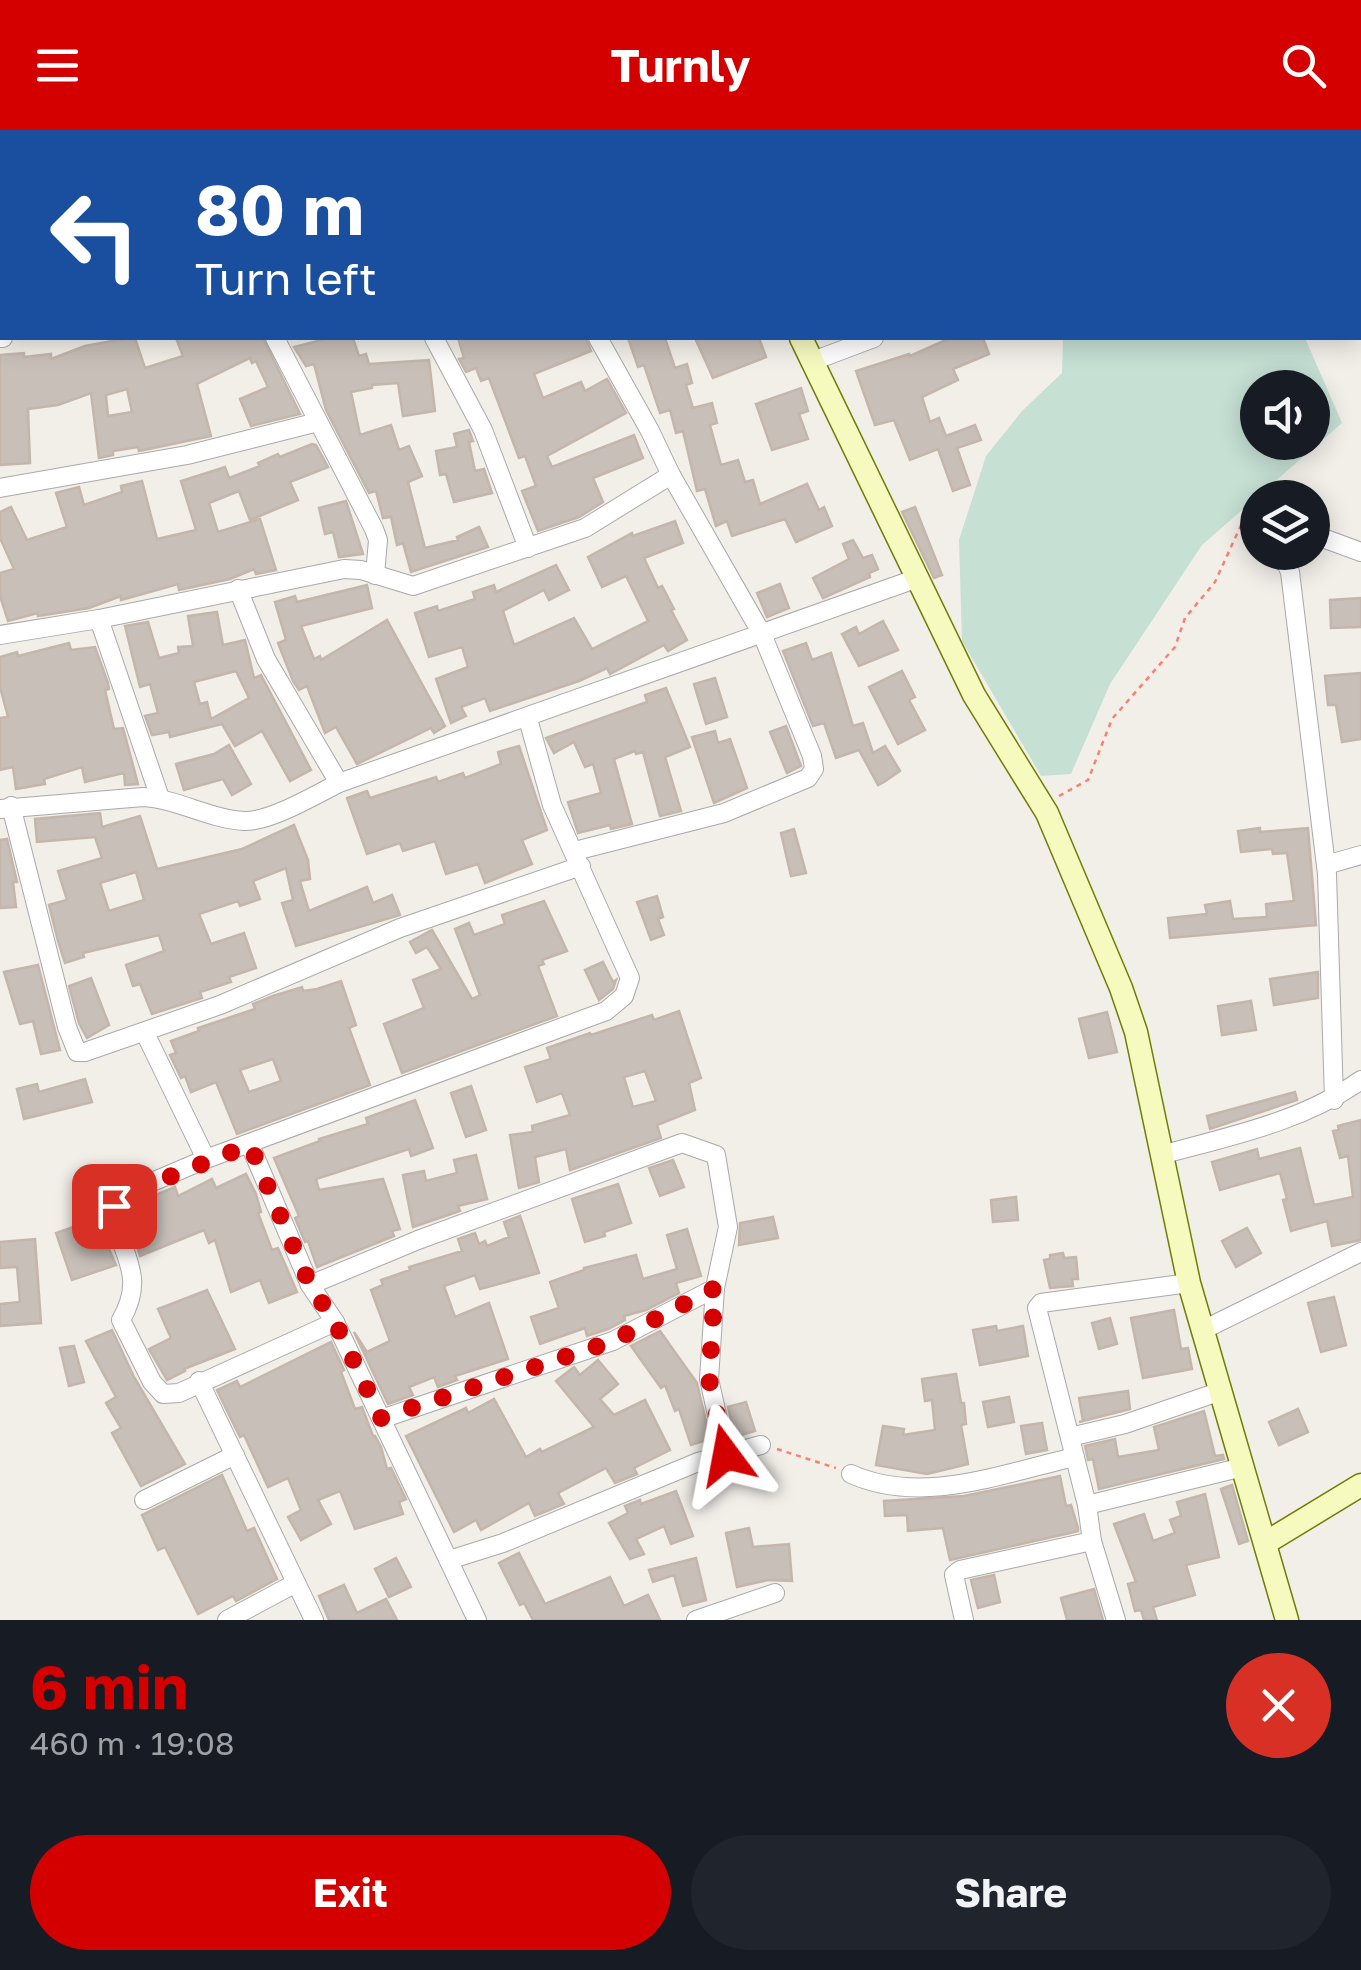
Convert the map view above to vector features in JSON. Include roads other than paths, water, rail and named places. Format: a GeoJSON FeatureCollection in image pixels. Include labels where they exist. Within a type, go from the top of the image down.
{"type":"FeatureCollection","features":[{"type":"Feature","properties":{"kind":"street"},"geometry":{"type":"LineString","coordinates":[[276,340],[374,529],[378,540],[375,575]]}},
{"type":"Feature","properties":{"kind":"street"},"geometry":{"type":"LineString","coordinates":[[435,340],[483,430],[528,548]]}},
{"type":"Feature","properties":{"kind":"street"},"geometry":{"type":"LineString","coordinates":[[599,340],[671,476],[762,634],[812,756],[814,769],[808,778],[724,813],[578,858],[220,1005],[145,1033],[77,1052],[6,808],[160,798],[245,821],[262,818],[340,783],[528,719],[762,634],[918,578]]}},
{"type":"Feature","properties":{"kind":"street"},"geometry":{"type":"LineString","coordinates":[[802,340],[974,695],[1060,841],[1136,1032],[1189,1283],[1287,1620]]}},
{"type":"Feature","properties":{"kind":"street"},"geometry":{"type":"LineString","coordinates":[[812,361],[869,340]]}},
{"type":"Feature","properties":{"kind":"street"},"geometry":{"type":"LineString","coordinates":[[0,488],[187,455],[318,422]]}},
{"type":"Feature","properties":{"kind":"street"},"geometry":{"type":"LineString","coordinates":[[0,635],[344,569],[362,570],[413,586],[585,528],[671,476]]}},
{"type":"Feature","properties":{"kind":"street"},"geometry":{"type":"LineString","coordinates":[[1330,541],[1361,552]]}},
{"type":"Feature","properties":{"kind":"street"},"geometry":{"type":"LineString","coordinates":[[1289,570],[1326,866],[1334,1100]]}},
{"type":"Feature","properties":{"kind":"street"},"geometry":{"type":"LineString","coordinates":[[238,589],[266,659],[340,783]]}},
{"type":"Feature","properties":{"kind":"street"},"geometry":{"type":"LineString","coordinates":[[99,619],[160,798]]}},
{"type":"Feature","properties":{"kind":"street"},"geometry":{"type":"LineString","coordinates":[[335,1322],[178,1393],[163,1394],[152,1382],[121,1320],[135,1286],[114,1206],[131,1192],[206,1159],[606,1010],[624,996],[630,978],[552,806],[528,719]]}},
{"type":"Feature","properties":{"kind":"street"},"geometry":{"type":"LineString","coordinates":[[1326,866],[1361,854]]}},
{"type":"Feature","properties":{"kind":"street"},"geometry":{"type":"LineString","coordinates":[[145,1033],[206,1159]]}},
{"type":"Feature","properties":{"kind":"street"},"geometry":{"type":"LineString","coordinates":[[1160,1155],[1262,1127],[1334,1100],[1361,1080]]}},
{"type":"Feature","properties":{"kind":"street"},"geometry":{"type":"LineString","coordinates":[[310,1285],[418,1240],[682,1143],[716,1155],[728,1227],[715,1288],[709,1379],[726,1455]]}},
{"type":"Feature","properties":{"kind":"street"},"geometry":{"type":"LineString","coordinates":[[250,1145],[310,1285],[335,1322],[478,1620]]}},
{"type":"Feature","properties":{"kind":"street"},"geometry":{"type":"LineString","coordinates":[[1203,1330],[1361,1252]]}},
{"type":"Feature","properties":{"kind":"street"},"geometry":{"type":"LineString","coordinates":[[1116,1620],[1092,1541],[1037,1308],[1041,1302],[1189,1283]]}},
{"type":"Feature","properties":{"kind":"street"},"geometry":{"type":"LineString","coordinates":[[381,1418],[613,1341],[715,1288]]}},
{"type":"Feature","properties":{"kind":"street"},"geometry":{"type":"LineString","coordinates":[[200,1381],[314,1620]]}},
{"type":"Feature","properties":{"kind":"street"},"geometry":{"type":"LineString","coordinates":[[1070,1436],[1125,1424],[1221,1390]]}},
{"type":"Feature","properties":{"kind":"street"},"geometry":{"type":"LineString","coordinates":[[450,1560],[503,1543],[666,1474],[760,1445]]}},
{"type":"Feature","properties":{"kind":"street"},"geometry":{"type":"LineString","coordinates":[[144,1500],[235,1455]]}},
{"type":"Feature","properties":{"kind":"street"},"geometry":{"type":"LineString","coordinates":[[851,1474],[868,1481],[925,1490],[1074,1457]]}},
{"type":"Feature","properties":{"kind":"street"},"geometry":{"type":"LineString","coordinates":[[1086,1505],[1243,1467]]}},
{"type":"Feature","properties":{"kind":"street"},"geometry":{"type":"LineString","coordinates":[[1267,1542],[1361,1485]]}},
{"type":"Feature","properties":{"kind":"street"},"geometry":{"type":"LineString","coordinates":[[964,1620],[954,1574],[960,1570],[1092,1541]]}},
{"type":"Feature","properties":{"kind":"street"},"geometry":{"type":"LineString","coordinates":[[227,1620],[296,1583]]}},
{"type":"Feature","properties":{"kind":"street"},"geometry":{"type":"LineString","coordinates":[[696,1620],[775,1593]]}}]}
